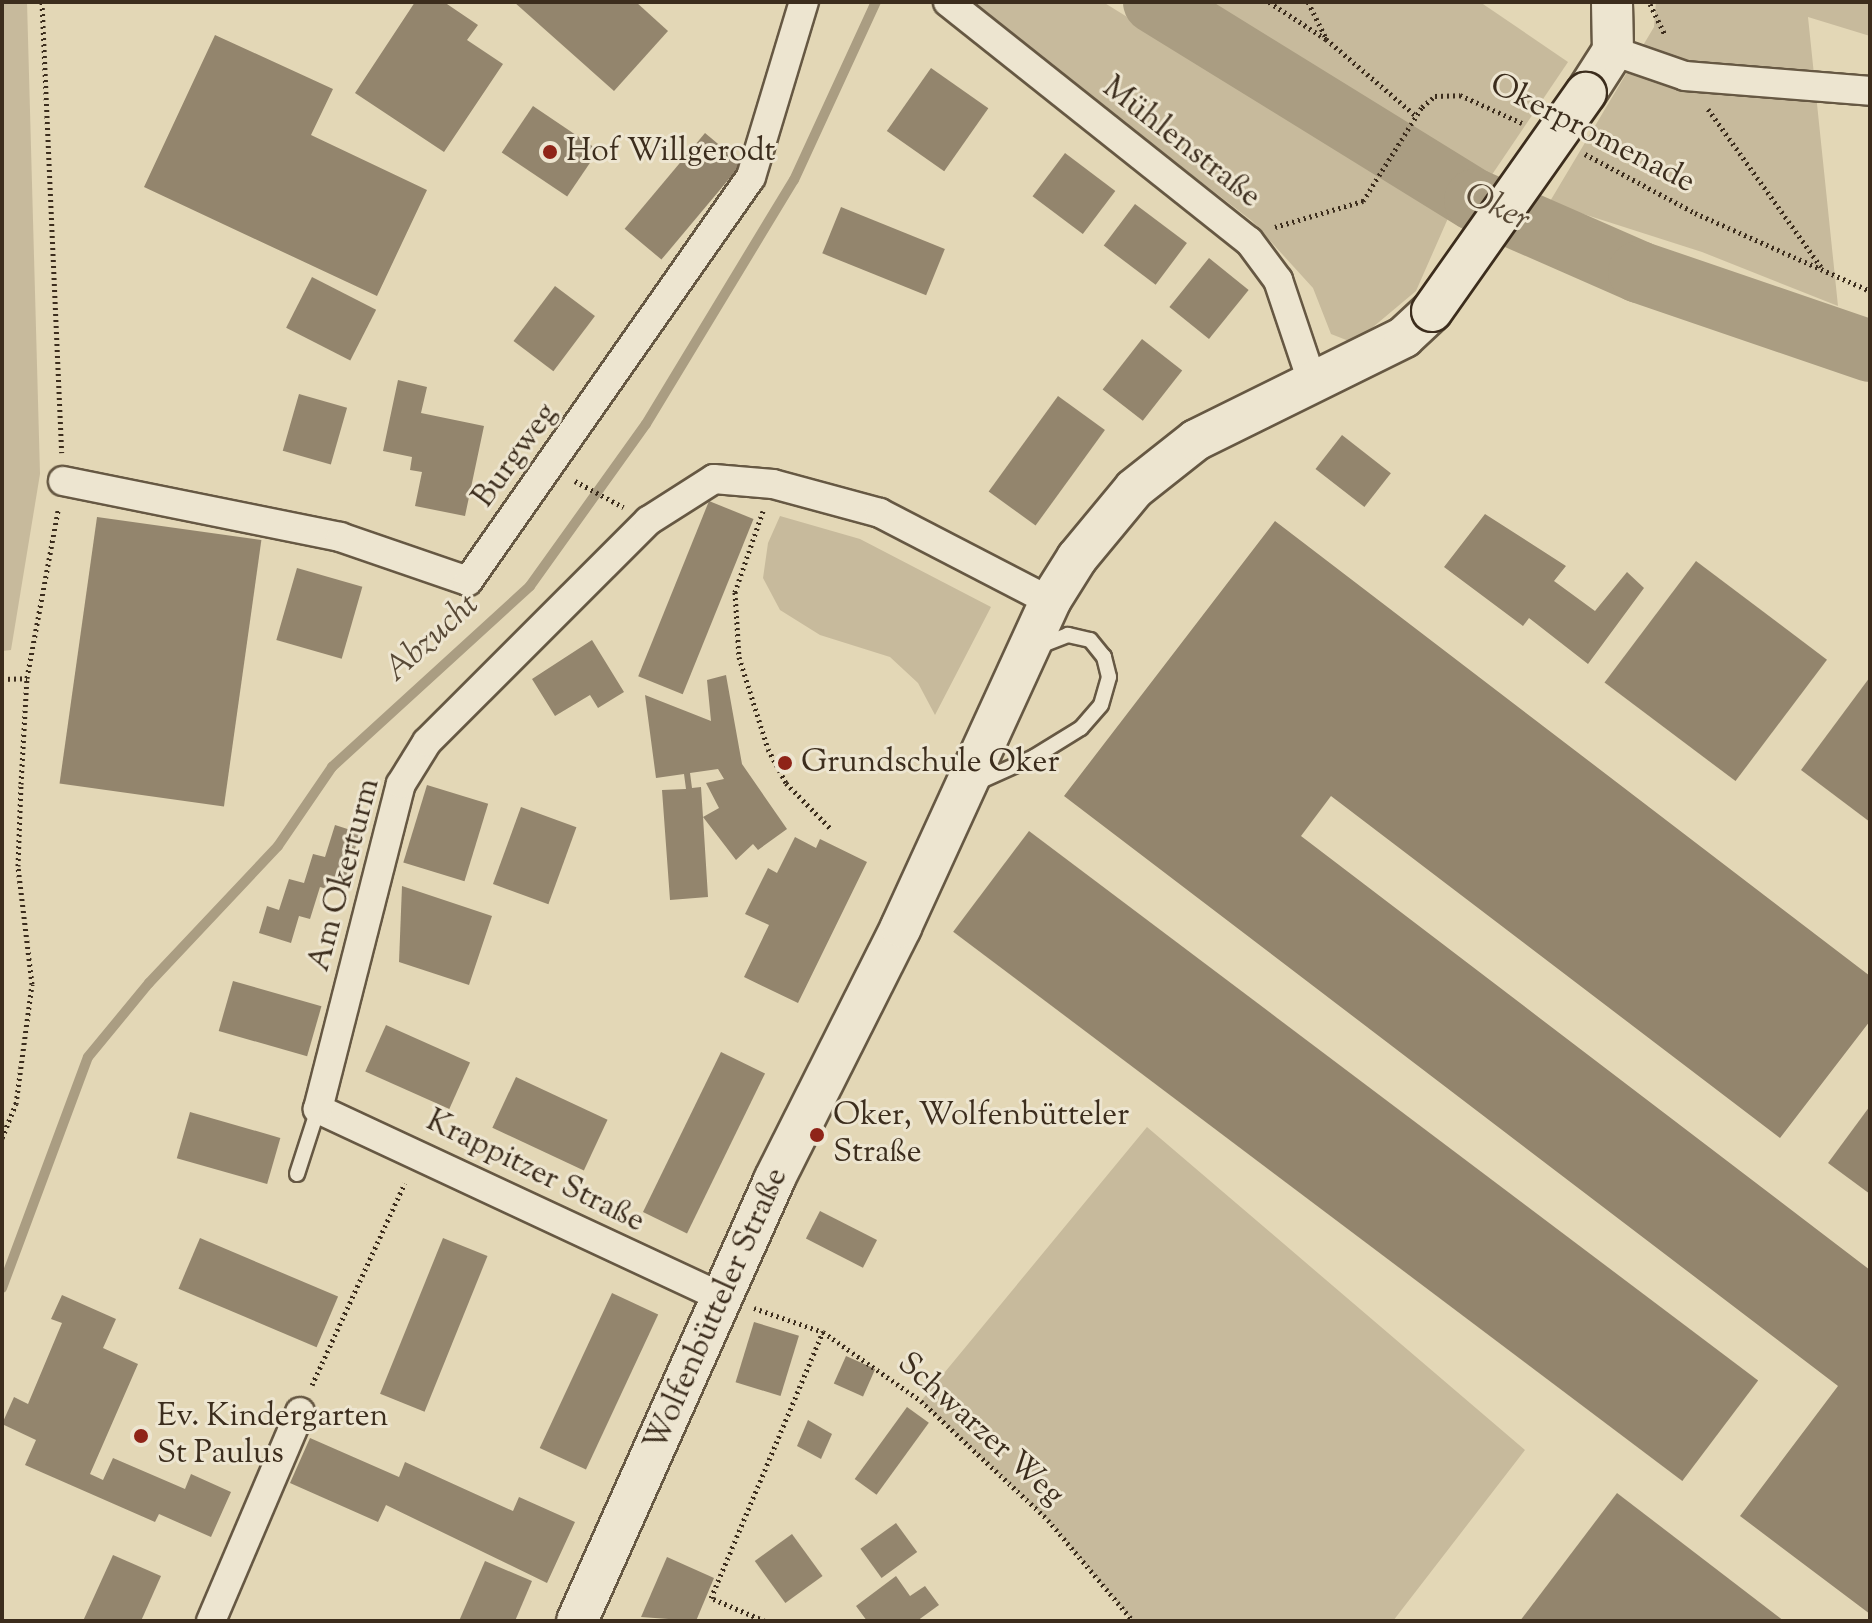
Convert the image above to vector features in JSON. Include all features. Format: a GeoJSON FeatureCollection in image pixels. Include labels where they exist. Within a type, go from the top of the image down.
{"type":"FeatureCollection","features":[{"type":"Feature","properties":{"kind":"main road"},"geometry":{"type":"LineString","coordinates":[[1612,2],[1613,51]]}},
{"type":"Feature","properties":{"kind":"main road","name":"Wolfenbütteler Straße"},"geometry":{"type":"LineString","coordinates":[[577,1621],[721,1297],[1050,601],[1104,521],[1165,462],[1231,420],[1404,337],[1432,311],[1613,51]]}},
{"type":"Feature","properties":{"kind":"street","name":"Burgweg"},"geometry":{"type":"LineString","coordinates":[[63,481],[340,537],[468,581],[751,177],[804,2]]}},
{"type":"Feature","properties":{"kind":"street","name":"Mühlenstraße"},"geometry":{"type":"LineString","coordinates":[[948,2],[1249,241],[1278,280],[1312,381]]}},
{"type":"Feature","properties":{"kind":"street"},"geometry":{"type":"LineString","coordinates":[[1613,51],[1685,76],[1870,91]]}},
{"type":"Feature","properties":{"kind":"street","name":"Am Okerturm"},"geometry":{"type":"LineString","coordinates":[[318,1109],[401,784],[427,742],[648,521],[714,479],[773,484],[880,513],[1050,601]]}},
{"type":"Feature","properties":{"kind":"street","name":"Krappitzer Straße"},"geometry":{"type":"LineString","coordinates":[[318,1109],[418,1153],[721,1297]]}},
{"type":"Feature","properties":{"kind":"street"},"geometry":{"type":"LineString","coordinates":[[211,1621],[300,1412]]}},
{"type":"Feature","properties":{"kind":"lane"},"geometry":{"type":"LineString","coordinates":[[964,788],[1034,757],[1081,728],[1101,705],[1109,677],[1104,657],[1090,640],[1068,635],[1045,641],[1026,656]]}},
{"type":"Feature","properties":{"kind":"lane"},"geometry":{"type":"LineString","coordinates":[[297,1174],[318,1109]]}},
{"type":"Feature","properties":{"kind":"path"},"geometry":{"type":"LineString","coordinates":[[2,1138],[16,1104],[32,984],[18,866],[27,678],[63,481],[42,2]]}},
{"type":"Feature","properties":{"kind":"path"},"geometry":{"type":"LineString","coordinates":[[1269,2],[1326,39],[1416,116]]}},
{"type":"Feature","properties":{"kind":"path"},"geometry":{"type":"LineString","coordinates":[[1308,2],[1326,39]]}},
{"type":"Feature","properties":{"kind":"path","name":"Okerpromenade"},"geometry":{"type":"LineString","coordinates":[[1685,76],[1821,268]]}},
{"type":"Feature","properties":{"kind":"path","name":"Okerpromenade"},"geometry":{"type":"LineString","coordinates":[[1249,241],[1269,229],[1345,209],[1363,201],[1416,116],[1435,96],[1460,95],[1526,125]]}},
{"type":"Feature","properties":{"kind":"path","name":"Okerpromenade"},"geometry":{"type":"LineString","coordinates":[[1581,152],[1695,213],[1870,291]]}},
{"type":"Feature","properties":{"kind":"path"},"geometry":{"type":"LineString","coordinates":[[573,480],[612,501]]}},
{"type":"Feature","properties":{"kind":"path"},"geometry":{"type":"LineString","coordinates":[[773,484],[735,592],[739,657],[768,749],[786,783],[831,829]]}},
{"type":"Feature","properties":{"kind":"path"},"geometry":{"type":"LineString","coordinates":[[2,679],[27,678]]}},
{"type":"Feature","properties":{"kind":"path"},"geometry":{"type":"LineString","coordinates":[[300,1412],[418,1153]]}},
{"type":"Feature","properties":{"kind":"path","name":"Schwarzer Weg"},"geometry":{"type":"LineString","coordinates":[[721,1297],[823,1332],[921,1401],[1048,1520],[1133,1621]]}},
{"type":"Feature","properties":{"kind":"path"},"geometry":{"type":"LineString","coordinates":[[765,1621],[711,1598],[823,1332]]}},
{"type":"Feature","properties":{"kind":"shaded area"},"geometry":{"type":"Polygon","coordinates":[[[2,2],[27,2],[40,474],[11,650],[2,651],[2,2]]]}},
{"type":"Feature","properties":{"kind":"shaded area"},"geometry":{"type":"Polygon","coordinates":[[[967,2],[1103,2],[1449,216],[1416,291],[1354,343],[1331,334],[1313,288],[1252,221],[967,2]]]}},
{"type":"Feature","properties":{"kind":"shaded area"},"geometry":{"type":"Polygon","coordinates":[[[1192,2],[1480,2],[1568,62],[1483,188],[1192,2]]]}},
{"type":"Feature","properties":{"kind":"shaded area"},"geometry":{"type":"Polygon","coordinates":[[[1656,2],[1870,2],[1870,36],[1808,17],[1838,306],[1702,252],[1549,203],[1654,27],[1656,2]]]}},
{"type":"Feature","properties":{"kind":"shaded area"},"geometry":{"type":"Polygon","coordinates":[[[780,516],[860,539],[991,607],[935,715],[918,683],[890,657],[820,635],[780,610],[763,578],[768,543],[780,516]]]}},
{"type":"Feature","properties":{"kind":"shaded area"},"geometry":{"type":"Polygon","coordinates":[[[1147,1127],[1525,1450],[1393,1621],[1133,1621],[1048,1520],[921,1401],[1147,1127]]]}},
{"type":"Feature","properties":{"kind":"building"},"geometry":{"type":"Polygon","coordinates":[[[415,2],[444,2],[478,25],[467,40],[503,64],[444,152],[355,93],[415,2]]]}},
{"type":"Feature","properties":{"kind":"building"},"geometry":{"type":"Polygon","coordinates":[[[514,2],[636,2],[668,31],[614,91],[514,2]]]}},
{"type":"Feature","properties":{"kind":"building"},"geometry":{"type":"Polygon","coordinates":[[[215,35],[333,89],[311,135],[427,190],[377,296],[144,187],[215,35]]]}},
{"type":"Feature","properties":{"kind":"building"},"geometry":{"type":"Polygon","coordinates":[[[931,68],[988,108],[944,171],[887,131],[931,68]]]}},
{"type":"Feature","properties":{"kind":"building","name":"Hof Willgerodt"},"geometry":{"type":"Polygon","coordinates":[[[533,106],[598,150],[567,197],[502,152],[533,106]]]}},
{"type":"Feature","properties":{"kind":"building"},"geometry":{"type":"Polygon","coordinates":[[[705,133],[742,164],[661,260],[625,229],[705,133]]]}},
{"type":"Feature","properties":{"kind":"building"},"geometry":{"type":"Polygon","coordinates":[[[1065,153],[1115,191],[1083,234],[1033,196],[1065,153]]]}},
{"type":"Feature","properties":{"kind":"building"},"geometry":{"type":"Polygon","coordinates":[[[1135,204],[1187,243],[1156,285],[1104,246],[1135,204]]]}},
{"type":"Feature","properties":{"kind":"building"},"geometry":{"type":"Polygon","coordinates":[[[841,207],[945,249],[926,295],[822,253],[841,207]]]}},
{"type":"Feature","properties":{"kind":"building"},"geometry":{"type":"Polygon","coordinates":[[[1209,258],[1249,290],[1209,339],[1169,307],[1209,258]]]}},
{"type":"Feature","properties":{"kind":"building"},"geometry":{"type":"Polygon","coordinates":[[[312,277],[376,310],[350,360],[286,328],[312,277]]]}},
{"type":"Feature","properties":{"kind":"building"},"geometry":{"type":"Polygon","coordinates":[[[555,286],[595,316],[553,371],[513,341],[555,286]]]}},
{"type":"Feature","properties":{"kind":"building"},"geometry":{"type":"Polygon","coordinates":[[[1142,339],[1182,370],[1143,421],[1103,389],[1142,339]]]}},
{"type":"Feature","properties":{"kind":"building"},"geometry":{"type":"Polygon","coordinates":[[[398,380],[427,387],[421,413],[484,426],[465,516],[415,506],[422,472],[410,470],[412,457],[383,451],[398,380]]]}},
{"type":"Feature","properties":{"kind":"building"},"geometry":{"type":"Polygon","coordinates":[[[299,394],[347,408],[331,464],[283,451],[299,394]]]}},
{"type":"Feature","properties":{"kind":"building"},"geometry":{"type":"Polygon","coordinates":[[[1058,396],[1105,430],[1036,526],[989,491],[1058,396]]]}},
{"type":"Feature","properties":{"kind":"building"},"geometry":{"type":"Polygon","coordinates":[[[1342,435],[1391,473],[1364,507],[1316,469],[1342,435]]]}},
{"type":"Feature","properties":{"kind":"building"},"geometry":{"type":"Polygon","coordinates":[[[709,501],[754,519],[683,694],[638,676],[709,501]]]}},
{"type":"Feature","properties":{"kind":"building"},"geometry":{"type":"Polygon","coordinates":[[[1485,514],[1566,566],[1554,581],[1595,611],[1627,572],[1644,588],[1588,664],[1529,618],[1523,626],[1444,567],[1485,514]]]}},
{"type":"Feature","properties":{"kind":"building"},"geometry":{"type":"Polygon","coordinates":[[[97,517],[261,540],[224,806],[60,783],[97,517]]]}},
{"type":"Feature","properties":{"kind":"building"},"geometry":{"type":"Polygon","coordinates":[[[1275,521],[1870,976],[1870,1021],[1780,1138],[1331,796],[1301,836],[1870,1270],[1870,1614],[1740,1516],[1838,1386],[1064,796],[1275,521]]]}},
{"type":"Feature","properties":{"kind":"building"},"geometry":{"type":"Polygon","coordinates":[[[1696,561],[1827,660],[1736,781],[1605,682],[1696,561]]]}},
{"type":"Feature","properties":{"kind":"building"},"geometry":{"type":"Polygon","coordinates":[[[297,568],[362,587],[342,659],[276,640],[297,568]]]}},
{"type":"Feature","properties":{"kind":"building"},"geometry":{"type":"Polygon","coordinates":[[[592,640],[624,692],[598,708],[590,695],[555,716],[532,679],[592,640]]]}},
{"type":"Feature","properties":{"kind":"building"},"geometry":{"type":"Polygon","coordinates":[[[726,675],[742,764],[787,829],[758,850],[753,844],[736,860],[703,817],[708,897],[670,900],[662,790],[686,789],[684,774],[656,778],[645,695],[711,721],[707,680],[726,675]],[[718,769],[690,773],[692,788],[701,787],[703,817],[719,808],[706,783],[724,779],[718,769]]]}},
{"type":"Feature","properties":{"kind":"building"},"geometry":{"type":"Polygon","coordinates":[[[1870,677],[1870,822],[1801,770],[1870,677]]]}},
{"type":"Feature","properties":{"kind":"building"},"geometry":{"type":"Polygon","coordinates":[[[427,785],[488,804],[465,881],[403,862],[427,785]]]}},
{"type":"Feature","properties":{"kind":"building"},"geometry":{"type":"Polygon","coordinates":[[[521,807],[576,827],[548,904],[493,884],[521,807]]]}},
{"type":"Feature","properties":{"kind":"building"},"geometry":{"type":"Polygon","coordinates":[[[335,825],[360,833],[341,893],[320,887],[310,919],[299,916],[291,943],[259,933],[267,906],[279,910],[289,879],[304,883],[313,854],[325,857],[335,825]]]}},
{"type":"Feature","properties":{"kind":"building"},"geometry":{"type":"Polygon","coordinates":[[[1029,831],[1758,1380],[1682,1481],[953,932],[1029,831]]]}},
{"type":"Feature","properties":{"kind":"building"},"geometry":{"type":"Polygon","coordinates":[[[795,837],[816,848],[820,839],[867,862],[798,1003],[744,977],[769,925],[745,914],[768,868],[777,873],[795,837]]]}},
{"type":"Feature","properties":{"kind":"building"},"geometry":{"type":"Polygon","coordinates":[[[402,886],[492,916],[469,985],[399,962],[402,886]]]}},
{"type":"Feature","properties":{"kind":"building"},"geometry":{"type":"Polygon","coordinates":[[[233,981],[321,1006],[307,1056],[219,1031],[233,981]]]}},
{"type":"Feature","properties":{"kind":"building"},"geometry":{"type":"Polygon","coordinates":[[[386,1025],[470,1062],[449,1109],[365,1072],[386,1025]]]}},
{"type":"Feature","properties":{"kind":"building"},"geometry":{"type":"Polygon","coordinates":[[[721,1052],[765,1073],[687,1233],[643,1212],[721,1052]]]}},
{"type":"Feature","properties":{"kind":"building"},"geometry":{"type":"Polygon","coordinates":[[[516,1077],[608,1120],[584,1170],[492,1128],[516,1077]]]}},
{"type":"Feature","properties":{"kind":"building"},"geometry":{"type":"Polygon","coordinates":[[[1870,1106],[1870,1194],[1828,1163],[1870,1106]]]}},
{"type":"Feature","properties":{"kind":"building"},"geometry":{"type":"Polygon","coordinates":[[[190,1112],[280,1138],[267,1184],[177,1158],[190,1112]]]}},
{"type":"Feature","properties":{"kind":"building"},"geometry":{"type":"Polygon","coordinates":[[[820,1211],[877,1240],[863,1268],[806,1239],[820,1211]]]}},
{"type":"Feature","properties":{"kind":"building"},"geometry":{"type":"Polygon","coordinates":[[[200,1238],[338,1297],[317,1347],[179,1289],[200,1238]]]}},
{"type":"Feature","properties":{"kind":"building"},"geometry":{"type":"Polygon","coordinates":[[[443,1238],[488,1256],[425,1412],[380,1394],[443,1238]]]}},
{"type":"Feature","properties":{"kind":"building"},"geometry":{"type":"Polygon","coordinates":[[[612,1293],[658,1315],[586,1470],[540,1448],[612,1293]]]}},
{"type":"Feature","properties":{"kind":"building"},"geometry":{"type":"Polygon","coordinates":[[[62,1295],[116,1319],[103,1348],[138,1364],[90,1474],[103,1480],[113,1458],[185,1489],[191,1474],[231,1492],[211,1537],[159,1514],[155,1522],[25,1465],[36,1440],[2,1424],[14,1397],[28,1404],[62,1323],[51,1319],[62,1295]]]}},
{"type":"Feature","properties":{"kind":"building"},"geometry":{"type":"Polygon","coordinates":[[[754,1322],[799,1336],[781,1396],[736,1382],[754,1322]]]}},
{"type":"Feature","properties":{"kind":"building"},"geometry":{"type":"Polygon","coordinates":[[[846,1356],[875,1369],[863,1396],[834,1383],[846,1356]]]}},
{"type":"Feature","properties":{"kind":"building"},"geometry":{"type":"Polygon","coordinates":[[[907,1407],[929,1423],[877,1495],[855,1479],[907,1407]]]}},
{"type":"Feature","properties":{"kind":"building"},"geometry":{"type":"Polygon","coordinates":[[[808,1420],[832,1434],[821,1459],[797,1446],[808,1420]]]}},
{"type":"Feature","properties":{"kind":"building"},"geometry":{"type":"Polygon","coordinates":[[[310,1438],[399,1477],[405,1462],[513,1511],[519,1497],[575,1522],[547,1583],[386,1505],[378,1522],[290,1483],[310,1438]]]}},
{"type":"Feature","properties":{"kind":"building"},"geometry":{"type":"Polygon","coordinates":[[[1617,1493],[1784,1621],[1520,1621],[1617,1493]]]}},
{"type":"Feature","properties":{"kind":"building"},"geometry":{"type":"Polygon","coordinates":[[[896,1523],[917,1552],[882,1578],[860,1549],[896,1523]]]}},
{"type":"Feature","properties":{"kind":"building"},"geometry":{"type":"Polygon","coordinates":[[[792,1534],[823,1576],[785,1603],[755,1561],[792,1534]]]}},
{"type":"Feature","properties":{"kind":"building"},"geometry":{"type":"Polygon","coordinates":[[[113,1555],[161,1576],[141,1621],[83,1621],[113,1555]]]}},
{"type":"Feature","properties":{"kind":"building"},"geometry":{"type":"Polygon","coordinates":[[[667,1557],[714,1578],[696,1621],[641,1617],[667,1557]]]}},
{"type":"Feature","properties":{"kind":"building"},"geometry":{"type":"Polygon","coordinates":[[[485,1561],[532,1581],[515,1621],[459,1621],[485,1561]]]}},
{"type":"Feature","properties":{"kind":"building"},"geometry":{"type":"Polygon","coordinates":[[[896,1576],[910,1596],[925,1586],[939,1605],[917,1621],[867,1621],[856,1606],[896,1576]]]}},
{"type":"Feature","properties":{"kind":"waterway","name":"Abzucht"},"geometry":{"type":"LineString","coordinates":[[2,1288],[88,1057],[149,983],[278,846],[332,767],[530,586],[646,424],[794,180],[876,2]]}},
{"type":"Feature","properties":{"kind":"waterway","name":"Oker"},"geometry":{"type":"LineString","coordinates":[[1154,2],[1475,200],[1639,272],[1870,351]]}},
{"type":"Feature","properties":{"kind":"place","name":"Hof Willgerodt"},"geometry":{"type":"Point","coordinates":[550,152]}},
{"type":"Feature","properties":{"kind":"place","name":"Grundschule Oker"},"geometry":{"type":"Point","coordinates":[785,763]}},
{"type":"Feature","properties":{"kind":"place","name":"Oker, Wolfenbütteler Straße"},"geometry":{"type":"Point","coordinates":[817,1135]}},
{"type":"Feature","properties":{"kind":"place","name":"Ev. Kindergarten St Paulus"},"geometry":{"type":"Point","coordinates":[141,1436]}}]}
